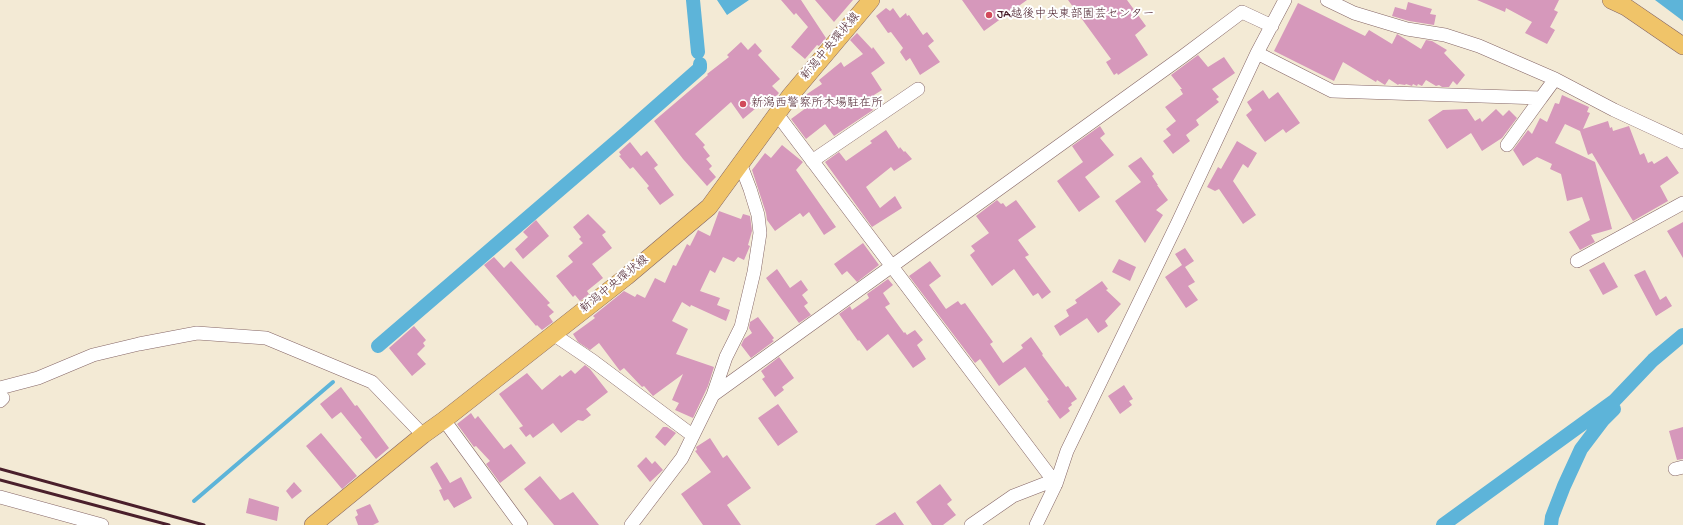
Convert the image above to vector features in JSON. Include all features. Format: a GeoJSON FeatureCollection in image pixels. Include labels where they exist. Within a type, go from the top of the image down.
{"type":"FeatureCollection","features":[{"type":"Feature","properties":{"kind":"main road","name":"新潟中央環状線"},"geometry":{"type":"LineString","coordinates":[[312,525],[423,435],[626,277],[704,212],[790,96],[871,0]]}},
{"type":"Feature","properties":{"kind":"main road"},"geometry":{"type":"LineString","coordinates":[[1611,0],[1626,7],[1683,46]]}},
{"type":"Feature","properties":{"kind":"street"},"geometry":{"type":"LineString","coordinates":[[1036,525],[1056,484],[1067,451],[1178,222],[1257,53],[1285,0]]}},
{"type":"Feature","properties":{"kind":"street"},"geometry":{"type":"LineString","coordinates":[[1327,0],[1354,13],[1407,29],[1445,35],[1479,46],[1555,79],[1614,110],[1683,142]]}},
{"type":"Feature","properties":{"kind":"street"},"geometry":{"type":"LineString","coordinates":[[713,395],[1182,57],[1242,12],[1272,26]]}},
{"type":"Feature","properties":{"kind":"street"},"geometry":{"type":"LineString","coordinates":[[1257,53],[1332,91],[1541,98]]}},
{"type":"Feature","properties":{"kind":"street"},"geometry":{"type":"LineString","coordinates":[[1507,145],[1555,79]]}},
{"type":"Feature","properties":{"kind":"street"},"geometry":{"type":"LineString","coordinates":[[812,161],[918,89]]}},
{"type":"Feature","properties":{"kind":"street"},"geometry":{"type":"LineString","coordinates":[[777,114],[1056,484]]}},
{"type":"Feature","properties":{"kind":"street"},"geometry":{"type":"LineString","coordinates":[[631,525],[682,458],[713,395],[726,357],[741,328],[754,272],[760,233],[758,215],[740,163]]}},
{"type":"Feature","properties":{"kind":"street"},"geometry":{"type":"LineString","coordinates":[[1577,261],[1683,203]]}},
{"type":"Feature","properties":{"kind":"street"},"geometry":{"type":"LineString","coordinates":[[0,388],[38,378],[93,355],[189,334],[196,333],[266,338],[372,382],[423,435]]}},
{"type":"Feature","properties":{"kind":"street"},"geometry":{"type":"LineString","coordinates":[[553,334],[593,361],[692,435]]}},
{"type":"Feature","properties":{"kind":"street"},"geometry":{"type":"LineString","coordinates":[[0,396],[3,398],[0,401]]}},
{"type":"Feature","properties":{"kind":"street"},"geometry":{"type":"LineString","coordinates":[[444,420],[521,525]]}},
{"type":"Feature","properties":{"kind":"street"},"geometry":{"type":"LineString","coordinates":[[972,525],[1013,496],[1044,484],[1056,484]]}},
{"type":"Feature","properties":{"kind":"street"},"geometry":{"type":"LineString","coordinates":[[0,497],[102,525]]}},
{"type":"Feature","properties":{"kind":"water"},"geometry":{"type":"Polygon","coordinates":[[[717,0],[749,0],[727,15],[717,0]]]}},
{"type":"Feature","properties":{"kind":"water"},"geometry":{"type":"Polygon","coordinates":[[[1655,0],[1683,0],[1683,21],[1655,0]]]}},
{"type":"Feature","properties":{"kind":"building"},"geometry":{"type":"Polygon","coordinates":[[[781,0],[801,0],[826,38],[819,46],[817,45],[805,59],[791,47],[808,27],[796,13],[794,15],[781,0]]]}},
{"type":"Feature","properties":{"kind":"building"},"geometry":{"type":"Polygon","coordinates":[[[815,0],[853,0],[834,22],[815,0]]]}},
{"type":"Feature","properties":{"kind":"building","name":"JA越後中央東部園芸センター"},"geometry":{"type":"Polygon","coordinates":[[[962,0],[1027,0],[984,31],[962,0]]]}},
{"type":"Feature","properties":{"kind":"building"},"geometry":{"type":"Polygon","coordinates":[[[1068,0],[1127,0],[1146,26],[1135,35],[1148,55],[1118,75],[1117,73],[1114,75],[1106,62],[1111,59],[1068,0]]]}},
{"type":"Feature","properties":{"kind":"building"},"geometry":{"type":"Polygon","coordinates":[[[1477,0],[1559,0],[1554,10],[1558,12],[1550,27],[1555,30],[1547,44],[1525,33],[1532,22],[1506,8],[1505,12],[1477,0]]]}},
{"type":"Feature","properties":{"kind":"building"},"geometry":{"type":"Polygon","coordinates":[[[1408,2],[1432,9],[1430,14],[1436,15],[1434,25],[1409,21],[1392,16],[1395,7],[1406,10],[1408,2]]]}},
{"type":"Feature","properties":{"kind":"building"},"geometry":{"type":"Polygon","coordinates":[[[1298,3],[1365,36],[1369,30],[1392,44],[1397,34],[1421,49],[1426,40],[1432,41],[1447,50],[1444,53],[1465,75],[1457,85],[1453,81],[1449,87],[1442,87],[1439,85],[1436,86],[1426,80],[1422,86],[1413,84],[1412,86],[1406,84],[1398,85],[1389,79],[1385,85],[1377,80],[1376,82],[1343,62],[1334,81],[1274,51],[1298,3]]]}},
{"type":"Feature","properties":{"kind":"building"},"geometry":{"type":"Polygon","coordinates":[[[886,8],[890,11],[893,8],[900,18],[906,13],[923,35],[927,32],[934,41],[928,46],[940,62],[920,75],[910,58],[906,61],[900,52],[903,48],[891,32],[888,33],[876,16],[886,8]]]}},
{"type":"Feature","properties":{"kind":"building"},"geometry":{"type":"Polygon","coordinates":[[[857,33],[872,49],[873,47],[885,63],[871,73],[882,90],[874,95],[875,99],[868,104],[873,110],[834,136],[825,124],[806,139],[791,119],[810,105],[804,96],[822,84],[819,80],[841,62],[844,67],[863,54],[850,40],[857,33]]]}},
{"type":"Feature","properties":{"kind":"building"},"geometry":{"type":"Polygon","coordinates":[[[741,42],[748,50],[755,43],[762,51],[758,55],[780,79],[772,86],[779,93],[766,108],[762,103],[743,119],[731,102],[695,134],[705,145],[703,147],[710,156],[706,159],[712,166],[709,169],[716,177],[707,186],[683,159],[654,121],[708,75],[707,74],[729,57],[727,55],[741,42]]]}},
{"type":"Feature","properties":{"kind":"building"},"geometry":{"type":"Polygon","coordinates":[[[1198,55],[1208,67],[1224,57],[1235,73],[1212,89],[1219,97],[1216,99],[1219,102],[1196,120],[1199,125],[1186,135],[1190,141],[1173,154],[1163,141],[1171,135],[1166,129],[1176,121],[1165,107],[1183,94],[1180,89],[1182,89],[1171,75],[1198,55]]]}},
{"type":"Feature","properties":{"kind":"building"},"geometry":{"type":"Polygon","coordinates":[[[1263,90],[1269,99],[1278,92],[1300,123],[1286,133],[1283,129],[1265,142],[1246,115],[1252,110],[1247,102],[1263,90]]]}},
{"type":"Feature","properties":{"kind":"building"},"geometry":{"type":"Polygon","coordinates":[[[1562,95],[1589,107],[1587,112],[1590,113],[1583,129],[1608,121],[1610,128],[1612,127],[1613,131],[1629,126],[1640,155],[1644,153],[1648,163],[1652,161],[1654,164],[1667,156],[1679,173],[1660,186],[1668,201],[1633,221],[1592,153],[1588,155],[1580,131],[1565,124],[1555,143],[1595,162],[1612,229],[1591,235],[1595,242],[1580,250],[1569,232],[1590,220],[1582,197],[1567,201],[1561,174],[1550,169],[1552,164],[1537,157],[1523,166],[1513,150],[1528,130],[1532,134],[1540,118],[1547,122],[1555,103],[1559,104],[1562,95]]]}},
{"type":"Feature","properties":{"kind":"building"},"geometry":{"type":"Polygon","coordinates":[[[1467,109],[1475,121],[1480,118],[1482,122],[1496,109],[1503,116],[1509,110],[1517,118],[1502,138],[1482,151],[1471,133],[1447,149],[1428,120],[1443,110],[1467,109]]]}},
{"type":"Feature","properties":{"kind":"building"},"geometry":{"type":"Polygon","coordinates":[[[1100,126],[1105,134],[1100,138],[1114,155],[1085,177],[1100,197],[1079,212],[1057,181],[1083,162],[1072,146],[1100,126]]]}},
{"type":"Feature","properties":{"kind":"building"},"geometry":{"type":"Polygon","coordinates":[[[886,130],[899,149],[900,147],[912,159],[894,171],[891,167],[866,187],[880,208],[895,196],[902,208],[872,227],[825,162],[839,152],[846,161],[872,143],[870,141],[886,130]]]}},
{"type":"Feature","properties":{"kind":"building"},"geometry":{"type":"Polygon","coordinates":[[[1237,141],[1257,153],[1248,168],[1243,164],[1233,181],[1256,215],[1243,224],[1219,189],[1215,191],[1207,187],[1218,167],[1221,169],[1237,141]]]}},
{"type":"Feature","properties":{"kind":"building"},"geometry":{"type":"Polygon","coordinates":[[[630,142],[641,156],[647,151],[658,165],[654,168],[674,195],[660,205],[647,188],[649,186],[633,167],[630,169],[619,156],[621,155],[619,152],[630,142]]]}},
{"type":"Feature","properties":{"kind":"building"},"geometry":{"type":"Polygon","coordinates":[[[782,145],[803,162],[796,170],[836,227],[824,235],[809,212],[803,217],[800,213],[775,231],[767,220],[752,170],[765,153],[771,158],[782,145]]]}},
{"type":"Feature","properties":{"kind":"building"},"geometry":{"type":"Polygon","coordinates":[[[1141,157],[1154,174],[1152,176],[1168,200],[1156,210],[1163,215],[1145,243],[1115,201],[1141,182],[1128,166],[1141,157]]]}},
{"type":"Feature","properties":{"kind":"building"},"geometry":{"type":"Polygon","coordinates":[[[997,200],[1001,204],[1003,203],[1006,207],[1016,200],[1036,227],[1018,240],[1029,255],[1025,257],[1051,292],[1042,299],[1038,293],[1033,296],[1014,269],[992,286],[970,255],[975,251],[971,246],[989,233],[976,216],[997,200]]]}},
{"type":"Feature","properties":{"kind":"building"},"geometry":{"type":"Polygon","coordinates":[[[719,211],[741,219],[743,214],[750,216],[752,231],[748,245],[750,246],[744,260],[738,257],[734,262],[723,257],[715,273],[710,270],[700,291],[720,298],[717,305],[730,310],[726,321],[691,305],[690,307],[682,302],[672,321],[688,329],[676,354],[714,367],[708,386],[693,418],[675,410],[679,403],[672,400],[683,374],[653,396],[624,368],[620,371],[599,343],[590,350],[578,342],[573,334],[595,318],[593,316],[624,291],[635,297],[637,294],[645,298],[655,278],[665,283],[673,265],[676,266],[687,244],[690,246],[698,230],[710,236],[719,211]]]}},
{"type":"Feature","properties":{"kind":"building"},"geometry":{"type":"Polygon","coordinates":[[[588,214],[606,232],[602,235],[612,248],[592,264],[603,278],[587,291],[589,294],[580,301],[575,295],[573,297],[556,276],[573,262],[568,256],[583,243],[579,239],[581,237],[573,227],[588,214]]]}},
{"type":"Feature","properties":{"kind":"building"},"geometry":{"type":"Polygon","coordinates":[[[536,220],[549,236],[523,259],[515,249],[528,237],[523,232],[536,220]]]}},
{"type":"Feature","properties":{"kind":"building"},"geometry":{"type":"Polygon","coordinates":[[[1683,222],[1683,258],[1667,231],[1683,222]]]}},
{"type":"Feature","properties":{"kind":"building"},"geometry":{"type":"Polygon","coordinates":[[[863,243],[879,265],[857,282],[847,271],[842,275],[834,264],[863,243]]]}},
{"type":"Feature","properties":{"kind":"building"},"geometry":{"type":"Polygon","coordinates":[[[1185,248],[1194,261],[1185,267],[1195,282],[1188,286],[1198,300],[1186,308],[1165,277],[1182,265],[1175,254],[1185,248]]]}},
{"type":"Feature","properties":{"kind":"building"},"geometry":{"type":"Polygon","coordinates":[[[494,257],[504,268],[511,261],[550,303],[547,305],[554,312],[549,316],[553,322],[542,330],[537,325],[536,326],[484,265],[494,257]]]}},
{"type":"Feature","properties":{"kind":"building"},"geometry":{"type":"Polygon","coordinates":[[[1119,259],[1136,267],[1130,281],[1112,272],[1119,259]]]}},
{"type":"Feature","properties":{"kind":"building"},"geometry":{"type":"Polygon","coordinates":[[[930,261],[941,276],[929,285],[946,309],[958,301],[961,305],[965,303],[993,342],[990,344],[1003,363],[1023,348],[1021,345],[1031,337],[1043,354],[1042,355],[1077,399],[1071,403],[1072,405],[1068,408],[1070,411],[1060,419],[1047,401],[1049,400],[1025,367],[999,386],[980,359],[975,363],[909,276],[930,261]]]}},
{"type":"Feature","properties":{"kind":"building"},"geometry":{"type":"Polygon","coordinates":[[[1604,262],[1618,287],[1603,295],[1589,270],[1604,262]]]}},
{"type":"Feature","properties":{"kind":"building"},"geometry":{"type":"Polygon","coordinates":[[[777,269],[790,288],[801,280],[808,290],[802,295],[808,303],[804,306],[811,315],[799,323],[766,278],[777,269]]]}},
{"type":"Feature","properties":{"kind":"building"},"geometry":{"type":"Polygon","coordinates":[[[1645,270],[1660,300],[1666,296],[1672,306],[1656,316],[1634,275],[1645,270]]]}},
{"type":"Feature","properties":{"kind":"building"},"geometry":{"type":"Polygon","coordinates":[[[888,279],[893,285],[883,293],[890,304],[885,307],[904,333],[905,332],[907,335],[915,330],[923,340],[917,345],[926,359],[913,368],[888,334],[867,351],[839,314],[850,306],[852,310],[869,298],[867,294],[888,279]]]}},
{"type":"Feature","properties":{"kind":"building"},"geometry":{"type":"Polygon","coordinates":[[[1102,281],[1108,289],[1106,290],[1121,304],[1105,321],[1108,326],[1098,333],[1087,318],[1060,336],[1054,326],[1069,316],[1066,310],[1077,303],[1075,300],[1102,281]]]}},
{"type":"Feature","properties":{"kind":"building"},"geometry":{"type":"Polygon","coordinates":[[[758,317],[774,338],[772,340],[774,341],[751,358],[741,345],[744,339],[752,333],[749,328],[750,322],[758,317]]]}},
{"type":"Feature","properties":{"kind":"building"},"geometry":{"type":"Polygon","coordinates":[[[414,326],[426,340],[423,343],[425,346],[417,354],[426,364],[412,376],[389,348],[414,326]]]}},
{"type":"Feature","properties":{"kind":"building"},"geometry":{"type":"Polygon","coordinates":[[[779,357],[794,378],[782,387],[784,390],[775,397],[762,379],[765,377],[761,371],[779,357]]]}},
{"type":"Feature","properties":{"kind":"building"},"geometry":{"type":"Polygon","coordinates":[[[585,365],[590,369],[608,392],[586,409],[591,415],[583,421],[578,420],[561,433],[553,423],[533,438],[530,434],[526,437],[519,428],[523,426],[499,394],[527,373],[542,390],[560,375],[562,377],[571,370],[575,374],[585,365]]]}},
{"type":"Feature","properties":{"kind":"building"},"geometry":{"type":"Polygon","coordinates":[[[1124,385],[1133,399],[1129,401],[1132,405],[1120,414],[1108,396],[1124,385]]]}},
{"type":"Feature","properties":{"kind":"building"},"geometry":{"type":"Polygon","coordinates":[[[341,387],[355,406],[357,405],[389,448],[376,459],[360,439],[362,438],[341,412],[332,419],[320,404],[341,387]]]}},
{"type":"Feature","properties":{"kind":"building"},"geometry":{"type":"Polygon","coordinates":[[[778,404],[798,432],[778,446],[758,418],[778,404]]]}},
{"type":"Feature","properties":{"kind":"building"},"geometry":{"type":"Polygon","coordinates":[[[471,413],[475,419],[478,416],[504,449],[511,444],[526,463],[500,483],[486,464],[490,461],[476,446],[474,447],[457,424],[471,413]]]}},
{"type":"Feature","properties":{"kind":"building"},"geometry":{"type":"Polygon","coordinates":[[[663,427],[667,427],[676,433],[665,446],[655,437],[663,427]]]}},
{"type":"Feature","properties":{"kind":"building"},"geometry":{"type":"Polygon","coordinates":[[[1683,427],[1683,459],[1677,460],[1669,431],[1683,427]]]}},
{"type":"Feature","properties":{"kind":"building"},"geometry":{"type":"Polygon","coordinates":[[[321,433],[357,476],[342,489],[306,446],[321,433]]]}},
{"type":"Feature","properties":{"kind":"building"},"geometry":{"type":"Polygon","coordinates":[[[710,438],[723,458],[727,455],[751,488],[727,505],[741,525],[703,525],[681,494],[711,472],[695,451],[697,450],[696,447],[710,438]]]}},
{"type":"Feature","properties":{"kind":"building"},"geometry":{"type":"Polygon","coordinates":[[[646,457],[652,464],[655,461],[663,470],[650,482],[637,466],[646,457]]]}},
{"type":"Feature","properties":{"kind":"building"},"geometry":{"type":"Polygon","coordinates":[[[437,462],[450,483],[461,477],[472,498],[454,508],[448,499],[444,501],[439,490],[442,489],[430,467],[437,462]]]}},
{"type":"Feature","properties":{"kind":"building"},"geometry":{"type":"Polygon","coordinates":[[[540,476],[560,500],[573,492],[599,525],[554,525],[524,489],[540,476]]]}},
{"type":"Feature","properties":{"kind":"building"},"geometry":{"type":"Polygon","coordinates":[[[294,482],[302,491],[292,499],[286,491],[294,482]]]}},
{"type":"Feature","properties":{"kind":"building"},"geometry":{"type":"Polygon","coordinates":[[[940,484],[952,500],[947,504],[956,515],[943,525],[932,525],[916,502],[940,484]]]}},
{"type":"Feature","properties":{"kind":"building"},"geometry":{"type":"Polygon","coordinates":[[[249,498],[279,507],[277,521],[246,513],[249,498]]]}},
{"type":"Feature","properties":{"kind":"building"},"geometry":{"type":"Polygon","coordinates":[[[370,504],[379,522],[373,525],[358,525],[355,517],[358,515],[356,510],[370,504]]]}},
{"type":"Feature","properties":{"kind":"building"},"geometry":{"type":"Polygon","coordinates":[[[895,512],[904,525],[875,525],[895,512]]]}},
{"type":"Feature","properties":{"kind":"waterway"},"geometry":{"type":"LineString","coordinates":[[693,0],[698,52]]}},
{"type":"Feature","properties":{"kind":"waterway"},"geometry":{"type":"LineString","coordinates":[[378,346],[626,133],[700,68],[700,64]]}},
{"type":"Feature","properties":{"kind":"waterway"},"geometry":{"type":"LineString","coordinates":[[1443,525],[1614,401],[1653,360],[1683,335]]}},
{"type":"Feature","properties":{"kind":"waterway"},"geometry":{"type":"LineString","coordinates":[[194,501],[333,382]]}},
{"type":"Feature","properties":{"kind":"waterway"},"geometry":{"type":"LineString","coordinates":[[1551,525],[1552,517],[1564,486],[1581,449],[1603,420],[1614,409]]}},
{"type":"Feature","properties":{"kind":"railway"},"geometry":{"type":"LineString","coordinates":[[0,469],[204,525]]}},
{"type":"Feature","properties":{"kind":"railway"},"geometry":{"type":"LineString","coordinates":[[0,480],[169,525]]}},
{"type":"Feature","properties":{"kind":"place","name":"JA越後中央東部園芸センター"},"geometry":{"type":"Point","coordinates":[989,15]}},
{"type":"Feature","properties":{"kind":"place","name":"新潟西警察所木場駐在所"},"geometry":{"type":"Point","coordinates":[743,104]}}]}
